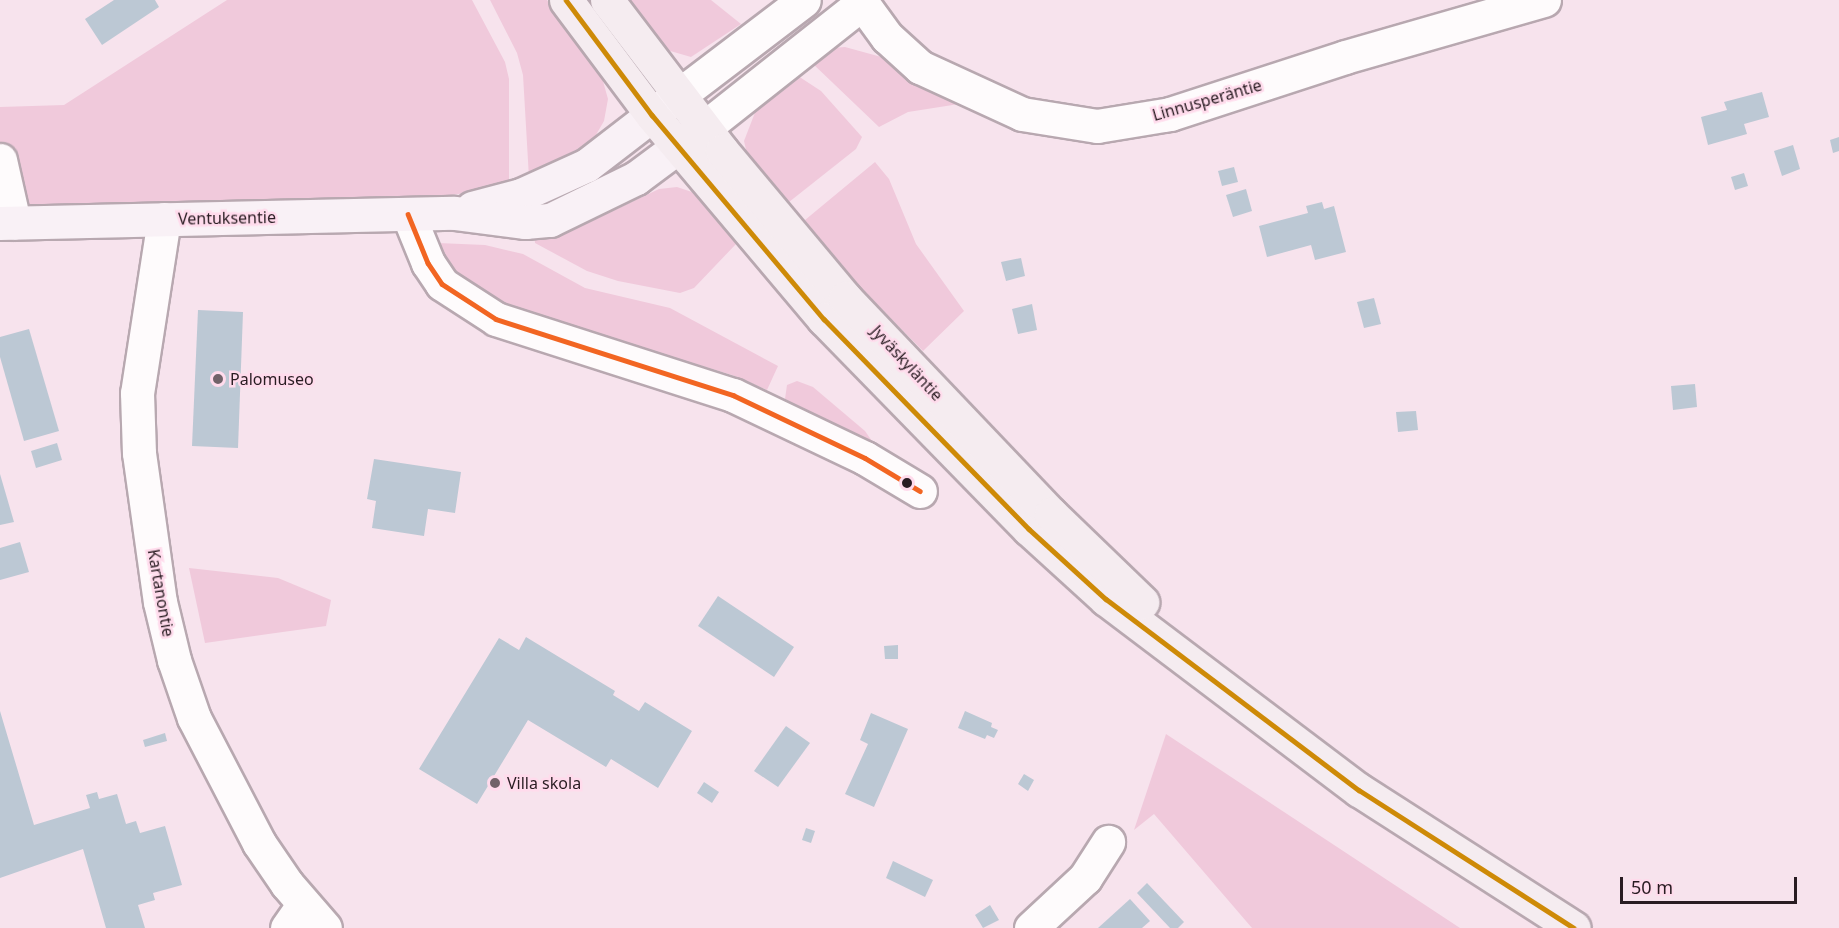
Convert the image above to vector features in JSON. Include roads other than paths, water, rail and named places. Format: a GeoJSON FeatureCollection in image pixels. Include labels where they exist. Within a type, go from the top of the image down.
{"type":"FeatureCollection","features":[{"type":"Feature","properties":{"kind":"highway","name":"Jyväskyläntie"},"geometry":{"type":"LineString","coordinates":[[566,0],[678,148],[824,319],[1029,529],[1106,599],[1240,697],[1359,790],[1574,928]]}},
{"type":"Feature","properties":{"kind":"highway","name":"Jyväskyläntie"},"geometry":{"type":"LineString","coordinates":[[607,0],[678,96],[845,298],[1051,514],[1240,697]]}},
{"type":"Feature","properties":{"kind":"main road","name":"Ventuksentie"},"geometry":{"type":"LineString","coordinates":[[454,213],[546,186],[587,165],[678,96]]}},
{"type":"Feature","properties":{"kind":"main road","name":"Ventuksentie"},"geometry":{"type":"LineString","coordinates":[[7,222],[454,213],[525,222],[550,220],[636,178],[704,128]]}},
{"type":"Feature","properties":{"kind":"street"},"geometry":{"type":"LineString","coordinates":[[678,96],[804,0]]}},
{"type":"Feature","properties":{"kind":"street","name":"Linnusperäntie"},"geometry":{"type":"LineString","coordinates":[[704,128],[861,2],[887,37],[920,67],[1022,114],[1097,126],[1170,114],[1345,57],[1544,0]]}},
{"type":"Feature","properties":{"kind":"street"},"geometry":{"type":"LineString","coordinates":[[0,160],[7,222]]}},
{"type":"Feature","properties":{"kind":"street"},"geometry":{"type":"LineString","coordinates":[[408,214],[428,263],[442,284],[496,319],[733,395],[865,458],[920,491]]}},
{"type":"Feature","properties":{"kind":"street","name":"Kartanontie"},"geometry":{"type":"LineString","coordinates":[[164,219],[137,393],[139,453],[160,602],[174,660],[194,718],[295,916],[325,928]]}},
{"type":"Feature","properties":{"kind":"street"},"geometry":{"type":"LineString","coordinates":[[1031,928],[1085,878],[1108,842]]}},
{"type":"Feature","properties":{"kind":"place","name":"Palomuseo"},"geometry":{"type":"Point","coordinates":[218,379]}},
{"type":"Feature","properties":{"kind":"place","name":"Villa skola"},"geometry":{"type":"Point","coordinates":[495,783]}}]}
